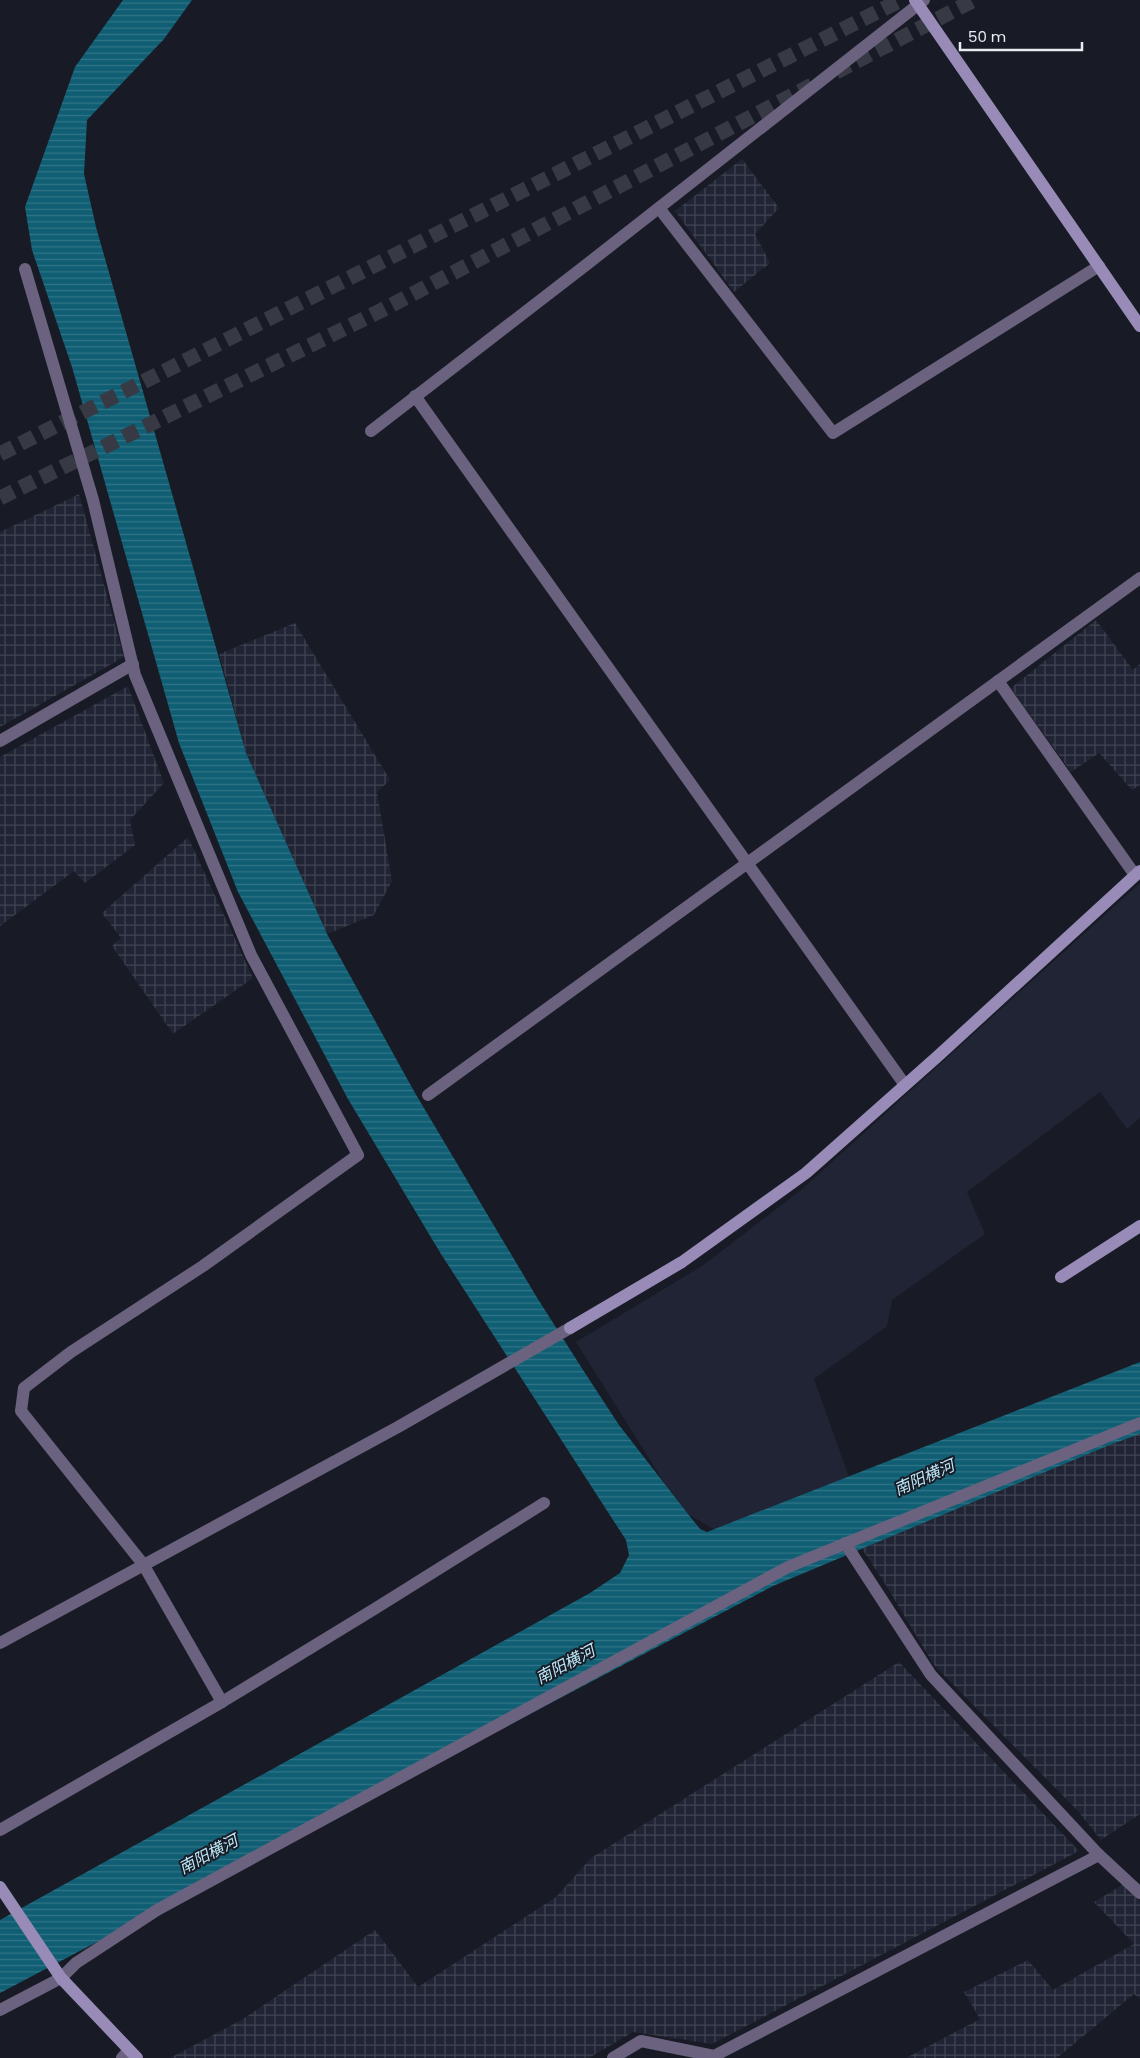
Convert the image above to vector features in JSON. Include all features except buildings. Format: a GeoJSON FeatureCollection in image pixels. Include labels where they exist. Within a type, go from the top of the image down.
{"type":"FeatureCollection","features":[{"type":"Feature","properties":{"kind":"street"},"geometry":{"type":"LineString","coordinates":[[371,431],[660,208],[919,2],[1140,326]]}},
{"type":"Feature","properties":{"kind":"street"},"geometry":{"type":"LineString","coordinates":[[660,208],[833,433],[1099,266]]}},
{"type":"Feature","properties":{"kind":"street"},"geometry":{"type":"LineString","coordinates":[[25,269],[94,500],[135,675],[251,955],[358,1155],[203,1266],[71,1352],[24,1388],[21,1410],[143,1564],[222,1702]]}},
{"type":"Feature","properties":{"kind":"street"},"geometry":{"type":"LineString","coordinates":[[415,396],[905,1084]]}},
{"type":"Feature","properties":{"kind":"street"},"geometry":{"type":"LineString","coordinates":[[428,1095],[1140,578]]}},
{"type":"Feature","properties":{"kind":"street"},"geometry":{"type":"LineString","coordinates":[[0,741],[133,664]]}},
{"type":"Feature","properties":{"kind":"street"},"geometry":{"type":"LineString","coordinates":[[0,1643],[398,1427],[682,1262],[806,1172],[1137,873],[998,681]]}},
{"type":"Feature","properties":{"kind":"street"},"geometry":{"type":"LineString","coordinates":[[1061,1277],[1140,1226]]}},
{"type":"Feature","properties":{"kind":"street"},"geometry":{"type":"LineString","coordinates":[[0,2010],[157,1910],[788,1567],[1140,1423]]}},
{"type":"Feature","properties":{"kind":"street"},"geometry":{"type":"LineString","coordinates":[[0,1830],[222,1702],[544,1502]]}},
{"type":"Feature","properties":{"kind":"street"},"geometry":{"type":"LineString","coordinates":[[846,1543],[931,1675],[1099,1856],[1140,1893]]}},
{"type":"Feature","properties":{"kind":"street"},"geometry":{"type":"LineString","coordinates":[[613,2058],[641,2041],[714,2056],[1099,1856]]}},
{"type":"Feature","properties":{"kind":"street"},"geometry":{"type":"LineString","coordinates":[[0,1887],[58,1974],[129,2055]]}},
{"type":"Feature","properties":{"kind":"shaded area"},"geometry":{"type":"Polygon","coordinates":[[[742,159],[779,208],[755,234],[770,263],[734,292],[675,211],[742,159]]]}},
{"type":"Feature","properties":{"kind":"shaded area"},"geometry":{"type":"Polygon","coordinates":[[[79,494],[124,657],[0,727],[0,532],[79,494]]]}},
{"type":"Feature","properties":{"kind":"shaded area"},"geometry":{"type":"Polygon","coordinates":[[[1096,620],[1133,670],[1140,664],[1140,785],[1132,790],[1099,753],[1071,772],[1011,688],[1096,620]]]}},
{"type":"Feature","properties":{"kind":"shaded area"},"geometry":{"type":"Polygon","coordinates":[[[295,623],[390,780],[377,792],[392,881],[374,915],[327,934],[246,753],[219,654],[295,623]]]}},
{"type":"Feature","properties":{"kind":"shaded area"},"geometry":{"type":"Polygon","coordinates":[[[128,686],[164,783],[130,820],[135,845],[85,883],[74,871],[0,926],[0,757],[128,686]]]}},
{"type":"Feature","properties":{"kind":"shaded area"},"geometry":{"type":"Polygon","coordinates":[[[188,837],[253,978],[173,1034],[112,946],[121,938],[102,913],[188,837]]]}},
{"type":"Feature","properties":{"kind":"shaded area"},"geometry":{"type":"Polygon","coordinates":[[[1140,883],[1140,1118],[1127,1129],[1100,1092],[967,1192],[985,1234],[892,1300],[887,1326],[814,1379],[849,1477],[715,1530],[688,1514],[665,1484],[576,1342],[702,1266],[801,1190],[1140,883]]]}},
{"type":"Feature","properties":{"kind":"shaded area"},"geometry":{"type":"Polygon","coordinates":[[[1140,1434],[1140,1814],[1101,1840],[1077,1810],[934,1665],[862,1549],[1140,1434]]]}},
{"type":"Feature","properties":{"kind":"shaded area"},"geometry":{"type":"Polygon","coordinates":[[[899,1662],[1079,1851],[712,2044],[633,2032],[589,2058],[170,2058],[243,2019],[375,1930],[418,1987],[556,1897],[591,1858],[899,1662]]]}},
{"type":"Feature","properties":{"kind":"shaded area"},"geometry":{"type":"Polygon","coordinates":[[[1124,1884],[1140,1901],[1140,1999],[1134,1994],[1057,2058],[906,2058],[980,2019],[964,1992],[1028,1960],[1053,1990],[1134,1944],[1094,1902],[1124,1884]]]}},
{"type":"Feature","properties":{"kind":"water","name":"南阳横河"},"geometry":{"type":"Polygon","coordinates":[[[123,0],[192,0],[164,39],[87,120],[84,174],[96,227],[246,753],[327,934],[415,1093],[536,1296],[619,1425],[700,1529],[707,1532],[1140,1362],[1140,1434],[773,1586],[0,1993],[0,1920],[590,1593],[620,1573],[629,1555],[626,1540],[441,1254],[348,1099],[238,892],[179,743],[72,367],[32,250],[25,207],[75,67],[123,0]]]}},
{"type":"Feature","properties":{"kind":"tunnel"},"geometry":{"type":"LineString","coordinates":[[0,454],[901,0]]}},
{"type":"Feature","properties":{"kind":"tunnel"},"geometry":{"type":"LineString","coordinates":[[836,72],[974,0]]}},
{"type":"Feature","properties":{"kind":"tunnel"},"geometry":{"type":"LineString","coordinates":[[0,498],[382,310],[812,85]]}}]}
